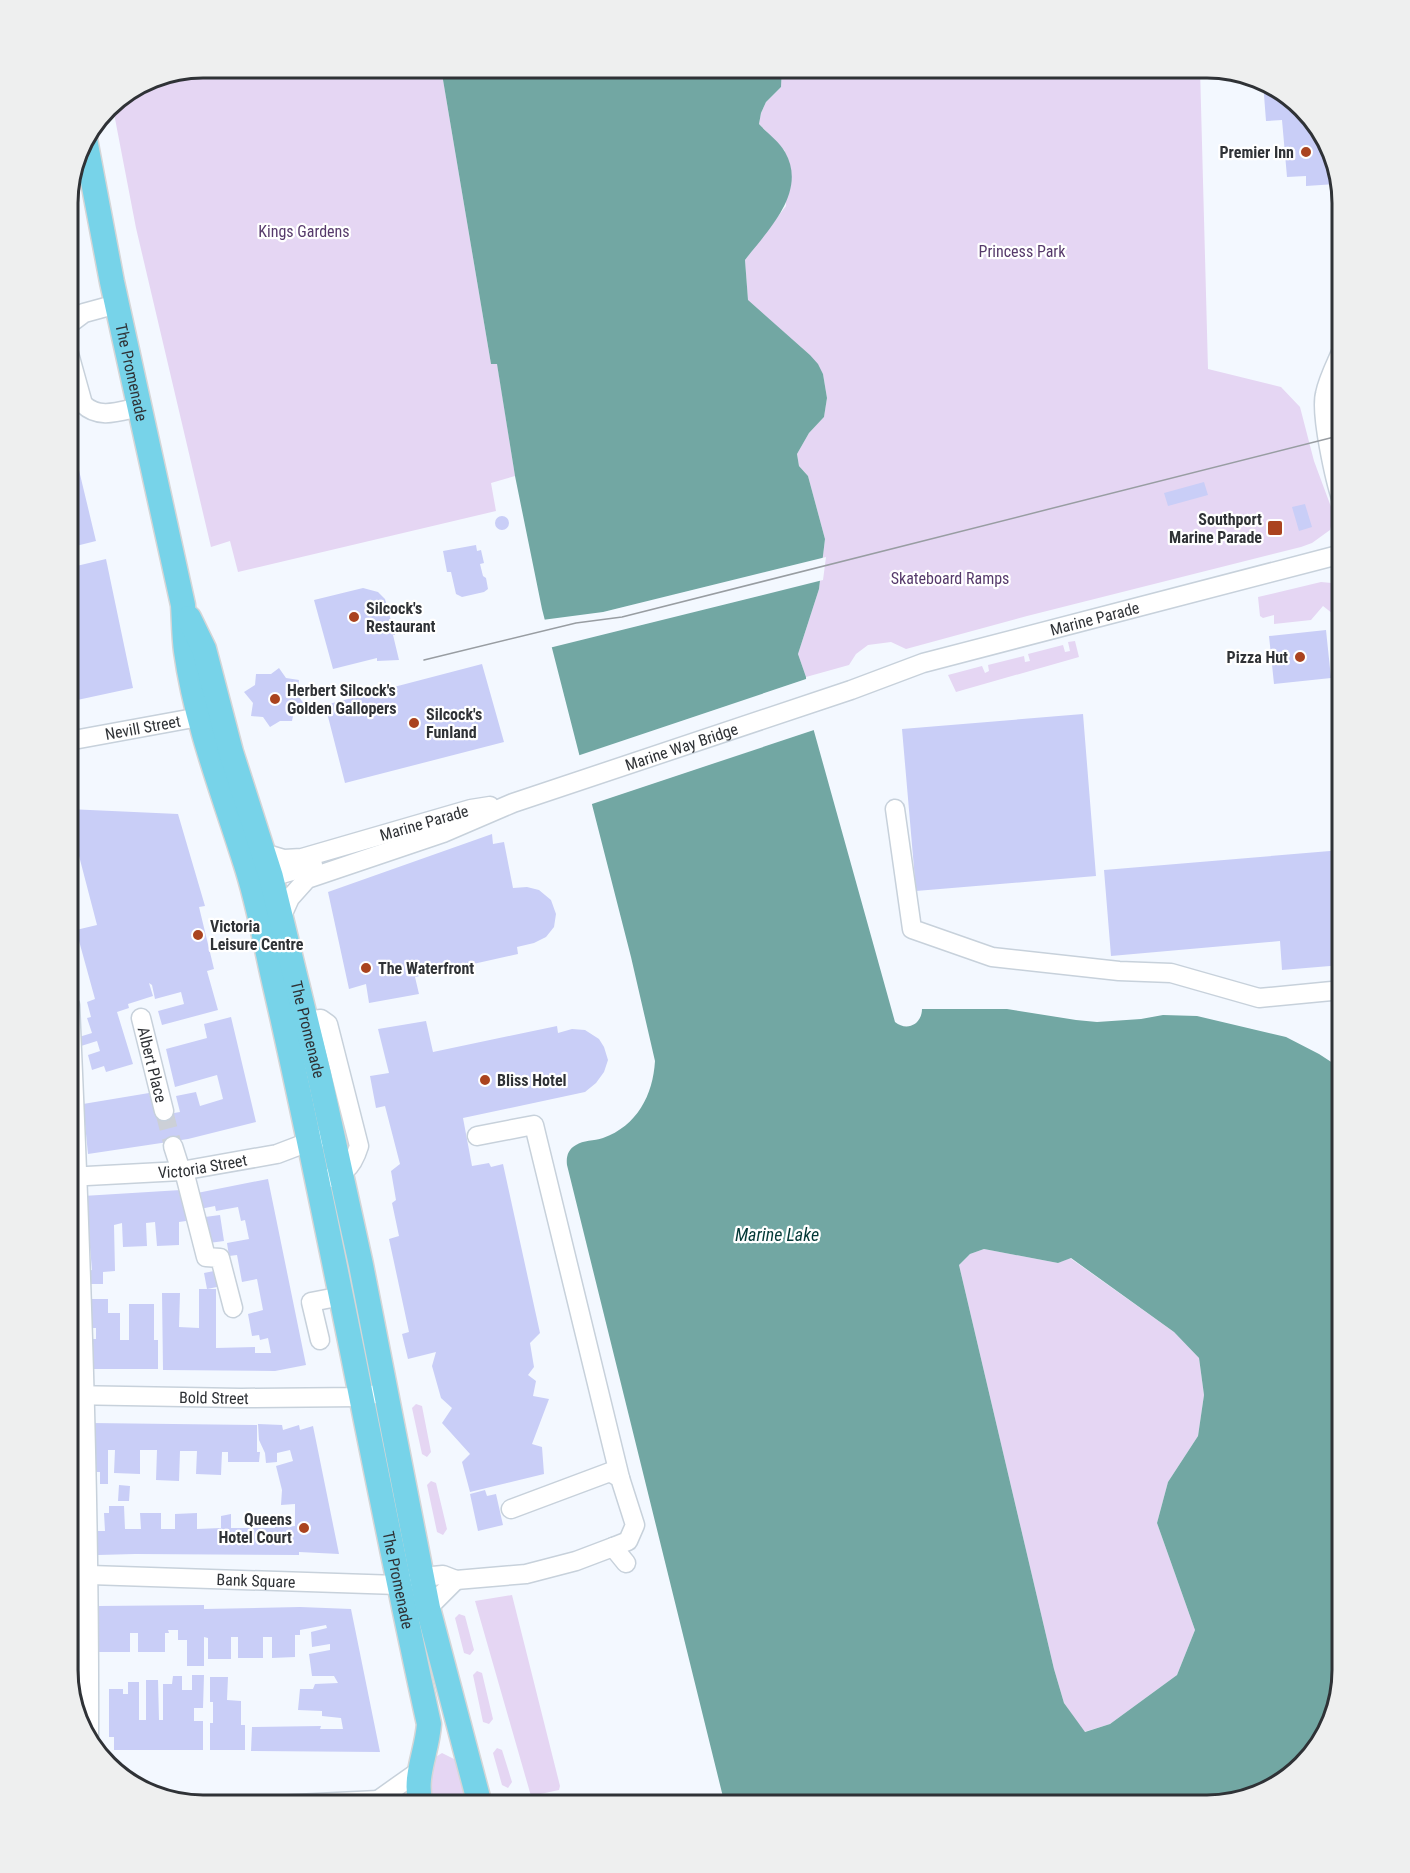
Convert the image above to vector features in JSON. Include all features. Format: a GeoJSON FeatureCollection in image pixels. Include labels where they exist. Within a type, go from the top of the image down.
{"type":"FeatureCollection","features":[{"type":"Feature","properties":{"kind":"main road","name":"The Promenade"},"geometry":{"type":"LineString","coordinates":[[88,155],[117,304],[183,605],[204,649],[210,715],[234,762],[295,1022],[329,1072],[331,1132],[361,1265],[428,1608],[477,1795]]}},
{"type":"Feature","properties":{"kind":"main road","name":"The Promenade"},"geometry":{"type":"LineString","coordinates":[[258,870],[280,920],[309,1143],[337,1271],[398,1585],[429,1724],[420,1766],[418,1795]]}},
{"type":"Feature","properties":{"kind":"main road"},"geometry":{"type":"LineString","coordinates":[[337,1271],[361,1265]]}},
{"type":"Feature","properties":{"kind":"main road"},"geometry":{"type":"LineString","coordinates":[[376,1477],[402,1475]]}},
{"type":"Feature","properties":{"kind":"main road"},"geometry":{"type":"LineString","coordinates":[[420,1766],[429,1753],[444,1743],[465,1744]]}},
{"type":"Feature","properties":{"kind":"street"},"geometry":{"type":"LineString","coordinates":[[78,318],[84,313],[117,304]]}},
{"type":"Feature","properties":{"kind":"street"},"geometry":{"type":"LineString","coordinates":[[1332,382],[1324,395],[1324,408],[1332,456]]}},
{"type":"Feature","properties":{"kind":"street"},"geometry":{"type":"LineString","coordinates":[[78,402],[89,411],[98,414],[140,407]]}},
{"type":"Feature","properties":{"kind":"street","name":"Marine Parade"},"geometry":{"type":"LineString","coordinates":[[851,690],[924,663],[1332,558]]}},
{"type":"Feature","properties":{"kind":"street","name":"Marine Way Bridge"},"geometry":{"type":"LineString","coordinates":[[513,803],[851,690]]}},
{"type":"Feature","properties":{"kind":"street","name":"Nevill Street"},"geometry":{"type":"LineString","coordinates":[[78,739],[210,715]]}},
{"type":"Feature","properties":{"kind":"street","name":"Marine Parade"},"geometry":{"type":"LineString","coordinates":[[280,920],[290,898],[308,879],[442,833],[513,803]]}},
{"type":"Feature","properties":{"kind":"street","name":"Marine Parade"},"geometry":{"type":"LineString","coordinates":[[258,870],[284,859],[302,858],[471,809],[513,803]]}},
{"type":"Feature","properties":{"kind":"street"},"geometry":{"type":"LineString","coordinates":[[895,809],[912,929],[992,957],[1119,971],[1171,973],[1259,998],[1332,991]]}},
{"type":"Feature","properties":{"kind":"street","name":"Marine Parade"},"geometry":{"type":"LineString","coordinates":[[258,870],[408,836],[442,833]]}},
{"type":"Feature","properties":{"kind":"street","name":"Albert Place"},"geometry":{"type":"LineString","coordinates":[[141,1018],[164,1111]]}},
{"type":"Feature","properties":{"kind":"street"},"geometry":{"type":"LineString","coordinates":[[318,1182],[341,1174],[353,1163],[359,1146],[329,1072]]}},
{"type":"Feature","properties":{"kind":"street"},"geometry":{"type":"LineString","coordinates":[[422,1577],[443,1575],[456,1580],[526,1575],[576,1561],[628,1541],[635,1525],[620,1478],[534,1125],[477,1136]]}},
{"type":"Feature","properties":{"kind":"street","name":"Victoria Street"},"geometry":{"type":"LineString","coordinates":[[78,1177],[182,1171],[277,1154],[309,1143],[331,1132]]}},
{"type":"Feature","properties":{"kind":"street"},"geometry":{"type":"LineString","coordinates":[[173,1146],[206,1257],[220,1258],[233,1308]]}},
{"type":"Feature","properties":{"kind":"street"},"geometry":{"type":"LineString","coordinates":[[320,1340],[311,1302],[342,1296]]}},
{"type":"Feature","properties":{"kind":"street"},"geometry":{"type":"LineString","coordinates":[[361,1397],[386,1392]]}},
{"type":"Feature","properties":{"kind":"street","name":"Bold Street"},"geometry":{"type":"LineString","coordinates":[[78,1395],[241,1398],[361,1397]]}},
{"type":"Feature","properties":{"kind":"street"},"geometry":{"type":"LineString","coordinates":[[78,1421],[90,1575],[89,1720]]}},
{"type":"Feature","properties":{"kind":"street"},"geometry":{"type":"LineString","coordinates":[[511,1509],[610,1472],[620,1478]]}},
{"type":"Feature","properties":{"kind":"street"},"geometry":{"type":"LineString","coordinates":[[613,1547],[626,1563]]}},
{"type":"Feature","properties":{"kind":"street","name":"Bank Square"},"geometry":{"type":"LineString","coordinates":[[90,1575],[398,1585],[422,1577]]}},
{"type":"Feature","properties":{"kind":"street"},"geometry":{"type":"LineString","coordinates":[[428,1608],[456,1580]]}},
{"type":"Feature","properties":{"kind":"street"},"geometry":{"type":"LineString","coordinates":[[392,1795],[420,1766]]}},
{"type":"Feature","properties":{"kind":"green space","name":"Kings Gardens"},"geometry":{"type":"Polygon","coordinates":[[[203,78],[443,78],[491,364],[497,363],[515,476],[491,483],[496,511],[238,572],[230,541],[211,547],[136,228],[114,116],[134,99],[155,88],[171,82],[203,78]]]}},
{"type":"Feature","properties":{"kind":"green space","name":"Princess Park"},"geometry":{"type":"Polygon","coordinates":[[[781,78],[1200,78],[1208,369],[1281,387],[1300,407],[1314,461],[1332,510],[1330,530],[1312,543],[1301,547],[906,649],[891,642],[868,645],[856,654],[849,665],[806,677],[798,654],[819,589],[825,539],[808,476],[799,466],[797,454],[809,433],[824,417],[827,398],[823,374],[810,355],[748,301],[745,260],[786,206],[785,151],[759,124],[766,102],[781,87],[781,78]]]}},
{"type":"Feature","properties":{"kind":"green space"},"geometry":{"type":"Polygon","coordinates":[[[1321,582],[1332,583],[1332,613],[1323,606],[1311,620],[1274,624],[1274,615],[1263,618],[1260,616],[1258,597],[1321,582]]]}},
{"type":"Feature","properties":{"kind":"green space"},"geometry":{"type":"Polygon","coordinates":[[[1075,641],[1079,657],[956,692],[948,675],[982,666],[985,673],[989,671],[988,665],[1024,656],[1025,662],[1030,661],[1028,654],[1063,645],[1065,652],[1070,651],[1068,642],[1075,641]]]}},
{"type":"Feature","properties":{"kind":"green space"},"geometry":{"type":"Polygon","coordinates":[[[984,1249],[1058,1263],[1070,1258],[1174,1332],[1199,1358],[1204,1395],[1198,1436],[1168,1482],[1157,1523],[1195,1630],[1177,1675],[1110,1724],[1084,1732],[1064,1703],[1054,1669],[959,1265],[970,1254],[984,1249]]]}},
{"type":"Feature","properties":{"kind":"green space"},"geometry":{"type":"Polygon","coordinates":[[[416,1404],[422,1406],[431,1452],[427,1457],[422,1454],[412,1408],[416,1404]]]}},
{"type":"Feature","properties":{"kind":"green space"},"geometry":{"type":"Polygon","coordinates":[[[431,1481],[436,1483],[447,1529],[443,1535],[437,1532],[427,1485],[431,1481]]]}},
{"type":"Feature","properties":{"kind":"green space"},"geometry":{"type":"Polygon","coordinates":[[[512,1595],[560,1786],[559,1790],[531,1795],[475,1601],[512,1595]]]}},
{"type":"Feature","properties":{"kind":"green space"},"geometry":{"type":"Polygon","coordinates":[[[459,1614],[465,1616],[474,1650],[470,1655],[464,1653],[455,1618],[459,1614]]]}},
{"type":"Feature","properties":{"kind":"green space"},"geometry":{"type":"Polygon","coordinates":[[[477,1671],[482,1673],[493,1719],[489,1724],[483,1722],[473,1675],[477,1671]]]}},
{"type":"Feature","properties":{"kind":"green space"},"geometry":{"type":"Polygon","coordinates":[[[497,1748],[502,1750],[512,1782],[508,1788],[502,1785],[493,1753],[497,1748]]]}},
{"type":"Feature","properties":{"kind":"green space"},"geometry":{"type":"Polygon","coordinates":[[[442,1753],[458,1761],[467,1795],[432,1795],[429,1784],[434,1758],[442,1753]]]}},
{"type":"Feature","properties":{"kind":"water","name":"Marine Lake"},"geometry":{"type":"Polygon","coordinates":[[[443,78],[781,78],[781,87],[766,102],[759,124],[785,152],[791,167],[792,182],[782,210],[745,260],[748,300],[810,355],[823,374],[827,398],[824,417],[809,433],[797,454],[799,466],[808,476],[825,539],[819,589],[798,654],[806,677],[807,706],[895,1022],[904,1026],[913,1025],[919,1019],[922,1009],[1007,1009],[1097,1022],[1163,1015],[1197,1016],[1286,1037],[1332,1062],[1331,1686],[1322,1718],[1306,1746],[1289,1764],[1262,1782],[1239,1791],[1207,1795],[723,1795],[567,1165],[568,1153],[573,1147],[582,1142],[615,1133],[634,1117],[647,1097],[654,1074],[655,1061],[631,957],[542,609],[515,476],[497,364],[491,364],[443,78]],[[984,1249],[970,1254],[959,1265],[1054,1669],[1064,1703],[1085,1732],[1110,1724],[1177,1675],[1195,1630],[1157,1523],[1168,1482],[1198,1436],[1204,1395],[1199,1358],[1174,1332],[1071,1258],[1058,1263],[984,1249]]]}},
{"type":"Feature","properties":{"kind":"pier"},"geometry":{"type":"Polygon","coordinates":[[[826,557],[823,580],[549,648],[542,620],[603,612],[826,557]]]}},
{"type":"Feature","properties":{"kind":"pier"},"geometry":{"type":"Polygon","coordinates":[[[809,678],[810,705],[817,729],[589,805],[577,756],[809,678]]]}},
{"type":"Feature","properties":{"kind":"building","name":"Premier Inn"},"geometry":{"type":"Polygon","coordinates":[[[1264,92],[1289,109],[1311,134],[1325,163],[1331,184],[1306,186],[1306,176],[1287,177],[1282,120],[1266,121],[1264,92]]]}},
{"type":"Feature","properties":{"kind":"building"},"geometry":{"type":"Polygon","coordinates":[[[78,466],[96,541],[78,546],[78,466]]]}},
{"type":"Feature","properties":{"kind":"building"},"geometry":{"type":"Polygon","coordinates":[[[1204,482],[1208,495],[1168,506],[1164,493],[1204,482]]]}},
{"type":"Feature","properties":{"kind":"building"},"geometry":{"type":"Polygon","coordinates":[[[1305,504],[1312,527],[1299,531],[1292,507],[1305,504]]]}},
{"type":"Feature","properties":{"kind":"building"},"geometry":{"type":"Polygon","coordinates":[[[502,516],[507,518],[509,523],[507,528],[502,530],[497,528],[495,523],[497,518],[502,516]]]}},
{"type":"Feature","properties":{"kind":"building"},"geometry":{"type":"Polygon","coordinates":[[[476,545],[477,551],[481,550],[484,563],[480,564],[488,589],[462,597],[456,594],[451,572],[447,572],[443,551],[476,545]]]}},
{"type":"Feature","properties":{"kind":"building"},"geometry":{"type":"Polygon","coordinates":[[[106,559],[133,688],[78,700],[78,652],[78,566],[106,559]]]}},
{"type":"Feature","properties":{"kind":"building","name":"Silcock's Restaurant"},"geometry":{"type":"Polygon","coordinates":[[[363,588],[378,592],[385,599],[399,660],[377,661],[377,658],[333,669],[314,600],[363,588]]]}},
{"type":"Feature","properties":{"kind":"building","name":"Pizza Hut"},"geometry":{"type":"Polygon","coordinates":[[[1326,630],[1331,678],[1274,684],[1269,636],[1326,630]]]}},
{"type":"Feature","properties":{"kind":"building","name":"Silcock's Funland"},"geometry":{"type":"Polygon","coordinates":[[[482,664],[504,742],[345,783],[325,705],[482,664]]]}},
{"type":"Feature","properties":{"kind":"building","name":"Herbert Silcock's Golden Gallopers"},"geometry":{"type":"Polygon","coordinates":[[[279,668],[286,678],[299,680],[297,694],[304,704],[294,711],[292,721],[280,721],[270,727],[263,717],[251,716],[253,703],[244,692],[255,685],[256,674],[271,674],[279,668]]]}},
{"type":"Feature","properties":{"kind":"building"},"geometry":{"type":"Polygon","coordinates":[[[1083,714],[1096,876],[916,891],[902,729],[1083,714]]]}},
{"type":"Feature","properties":{"kind":"building"},"geometry":{"type":"Polygon","coordinates":[[[78,809],[178,814],[205,906],[199,907],[214,969],[207,971],[218,1010],[162,1025],[158,1011],[184,1004],[181,992],[155,999],[152,985],[149,983],[153,996],[128,1004],[129,1008],[117,1012],[133,1064],[106,1072],[104,1066],[92,1070],[88,1055],[100,1051],[97,1041],[81,1046],[79,1037],[92,1033],[87,1018],[91,1017],[87,1002],[95,999],[78,937],[78,930],[97,925],[78,852],[78,809]]]}},
{"type":"Feature","properties":{"kind":"building"},"geometry":{"type":"Polygon","coordinates":[[[492,834],[493,844],[504,842],[513,888],[527,887],[539,890],[551,900],[556,914],[554,927],[546,937],[517,947],[518,954],[415,977],[419,994],[369,1003],[366,984],[349,989],[328,892],[492,834]]]}},
{"type":"Feature","properties":{"kind":"building"},"geometry":{"type":"Polygon","coordinates":[[[1332,851],[1332,966],[1282,970],[1280,941],[1111,956],[1104,870],[1332,851]]]}},
{"type":"Feature","properties":{"kind":"building"},"geometry":{"type":"Polygon","coordinates":[[[231,1017],[256,1122],[188,1139],[88,1154],[83,1104],[149,1093],[156,1116],[180,1112],[176,1096],[196,1092],[200,1106],[223,1099],[217,1075],[175,1087],[166,1049],[207,1038],[204,1024],[231,1017]]]}},
{"type":"Feature","properties":{"kind":"building"},"geometry":{"type":"Polygon","coordinates":[[[426,1021],[433,1052],[557,1026],[558,1033],[572,1029],[585,1030],[599,1039],[608,1060],[604,1072],[585,1092],[463,1118],[472,1166],[489,1163],[491,1167],[503,1164],[540,1333],[530,1343],[534,1367],[528,1375],[536,1381],[533,1396],[549,1399],[532,1444],[542,1447],[544,1474],[470,1492],[462,1462],[470,1454],[442,1423],[452,1408],[441,1398],[432,1366],[436,1352],[408,1359],[402,1334],[409,1332],[389,1239],[399,1236],[392,1203],[396,1200],[391,1171],[400,1164],[385,1106],[376,1108],[370,1076],[389,1073],[378,1029],[426,1021]]]}},
{"type":"Feature","properties":{"kind":"building"},"geometry":{"type":"Polygon","coordinates":[[[268,1179],[306,1365],[275,1371],[163,1370],[162,1293],[180,1293],[179,1327],[199,1328],[199,1289],[216,1289],[216,1348],[255,1347],[255,1353],[271,1353],[268,1338],[260,1340],[259,1335],[252,1336],[248,1314],[263,1310],[257,1279],[242,1282],[237,1255],[229,1256],[227,1243],[249,1239],[245,1220],[241,1221],[238,1207],[216,1211],[215,1206],[185,1212],[186,1221],[179,1222],[179,1245],[157,1246],[155,1222],[146,1223],[147,1246],[123,1247],[122,1223],[114,1225],[115,1271],[103,1272],[103,1284],[86,1284],[86,1271],[92,1270],[83,1196],[181,1190],[182,1196],[268,1179]]]}},
{"type":"Feature","properties":{"kind":"building"},"geometry":{"type":"Polygon","coordinates":[[[220,1215],[224,1241],[209,1243],[205,1217],[220,1215]]]}},
{"type":"Feature","properties":{"kind":"building"},"geometry":{"type":"Polygon","coordinates":[[[219,1270],[222,1286],[207,1289],[204,1273],[219,1270]]]}},
{"type":"Feature","properties":{"kind":"building"},"geometry":{"type":"Polygon","coordinates":[[[90,1299],[108,1299],[108,1313],[120,1313],[120,1340],[129,1340],[129,1304],[154,1304],[154,1340],[158,1340],[158,1369],[89,1369],[89,1339],[96,1339],[96,1328],[90,1328],[90,1299]]]}},
{"type":"Feature","properties":{"kind":"building"},"geometry":{"type":"Polygon","coordinates":[[[91,1423],[257,1425],[259,1462],[228,1462],[228,1452],[222,1452],[221,1475],[196,1474],[197,1451],[180,1451],[179,1481],[156,1480],[157,1450],[140,1450],[140,1474],[114,1473],[115,1450],[108,1450],[108,1484],[100,1484],[100,1472],[91,1472],[91,1423]]]}},
{"type":"Feature","properties":{"kind":"building"},"geometry":{"type":"Polygon","coordinates":[[[258,1424],[282,1425],[283,1430],[299,1425],[300,1430],[313,1426],[339,1554],[299,1552],[299,1555],[98,1555],[97,1531],[105,1531],[104,1513],[109,1513],[109,1506],[124,1506],[125,1529],[141,1529],[140,1513],[161,1513],[161,1529],[175,1529],[175,1514],[197,1513],[197,1529],[221,1528],[221,1516],[231,1514],[231,1528],[275,1528],[276,1522],[283,1522],[284,1527],[295,1526],[295,1504],[281,1505],[282,1490],[276,1466],[293,1461],[290,1450],[277,1453],[277,1462],[266,1463],[265,1453],[259,1440],[258,1424]]]}},
{"type":"Feature","properties":{"kind":"building"},"geometry":{"type":"Polygon","coordinates":[[[119,1485],[130,1486],[129,1501],[118,1501],[119,1485]]]}},
{"type":"Feature","properties":{"kind":"building"},"geometry":{"type":"Polygon","coordinates":[[[485,1490],[487,1496],[496,1494],[503,1525],[478,1531],[470,1494],[485,1490]]]}},
{"type":"Feature","properties":{"kind":"building"},"geometry":{"type":"Polygon","coordinates":[[[204,1605],[204,1609],[300,1607],[351,1609],[380,1752],[251,1751],[252,1727],[321,1726],[320,1729],[343,1729],[341,1718],[322,1716],[322,1711],[298,1710],[300,1689],[313,1689],[315,1684],[338,1683],[334,1676],[312,1676],[309,1654],[330,1650],[330,1644],[312,1647],[311,1632],[327,1628],[326,1625],[300,1630],[300,1635],[295,1635],[295,1657],[272,1658],[272,1637],[263,1637],[263,1658],[238,1658],[238,1637],[231,1637],[231,1659],[208,1659],[208,1638],[204,1637],[204,1666],[187,1666],[187,1640],[178,1640],[178,1630],[168,1630],[169,1633],[165,1633],[165,1652],[138,1652],[138,1633],[130,1633],[130,1652],[99,1652],[99,1606],[204,1605]]]}},
{"type":"Feature","properties":{"kind":"building"},"geometry":{"type":"Polygon","coordinates":[[[192,1675],[204,1675],[203,1708],[194,1708],[194,1721],[203,1721],[203,1750],[114,1750],[114,1737],[109,1737],[109,1689],[123,1689],[123,1694],[128,1694],[128,1682],[139,1682],[139,1720],[146,1720],[146,1680],[158,1680],[159,1720],[163,1720],[163,1684],[172,1684],[173,1676],[182,1676],[182,1690],[192,1690],[192,1675]]]}},
{"type":"Feature","properties":{"kind":"building"},"geometry":{"type":"Polygon","coordinates":[[[210,1677],[228,1677],[227,1700],[241,1701],[241,1725],[245,1725],[245,1750],[210,1750],[213,1702],[210,1702],[210,1677]]]}},
{"type":"Feature","properties":{"kind":"tunnel"},"geometry":{"type":"LineString","coordinates":[[164,1111],[173,1146]]}},
{"type":"Feature","properties":{"kind":"tram line"},"geometry":{"type":"LineString","coordinates":[[424,660],[576,623],[622,617],[1332,438]]}},
{"type":"Feature","properties":{"kind":"place","name":"Premier Inn"},"geometry":{"type":"Point","coordinates":[1306,152]}},
{"type":"Feature","properties":{"kind":"place","name":"Southport Marine Parade"},"geometry":{"type":"Point","coordinates":[1275,528]}},
{"type":"Feature","properties":{"kind":"place","name":"Silcock's Restaurant"},"geometry":{"type":"Point","coordinates":[354,617]}},
{"type":"Feature","properties":{"kind":"place","name":"Pizza Hut"},"geometry":{"type":"Point","coordinates":[1300,657]}},
{"type":"Feature","properties":{"kind":"place","name":"Herbert Silcock's Golden Gallopers"},"geometry":{"type":"Point","coordinates":[275,699]}},
{"type":"Feature","properties":{"kind":"place","name":"Silcock's Funland"},"geometry":{"type":"Point","coordinates":[414,723]}},
{"type":"Feature","properties":{"kind":"place","name":"Victoria Leisure Centre"},"geometry":{"type":"Point","coordinates":[198,935]}},
{"type":"Feature","properties":{"kind":"place","name":"The Waterfront"},"geometry":{"type":"Point","coordinates":[366,968]}},
{"type":"Feature","properties":{"kind":"place","name":"Bliss Hotel"},"geometry":{"type":"Point","coordinates":[485,1080]}},
{"type":"Feature","properties":{"kind":"place","name":"Queens Hotel Court"},"geometry":{"type":"Point","coordinates":[304,1528]}},
{"type":"Feature","properties":{"kind":"park label","name":"Skateboard Ramps"},"geometry":{"type":"Point","coordinates":[950,578]}}]}
